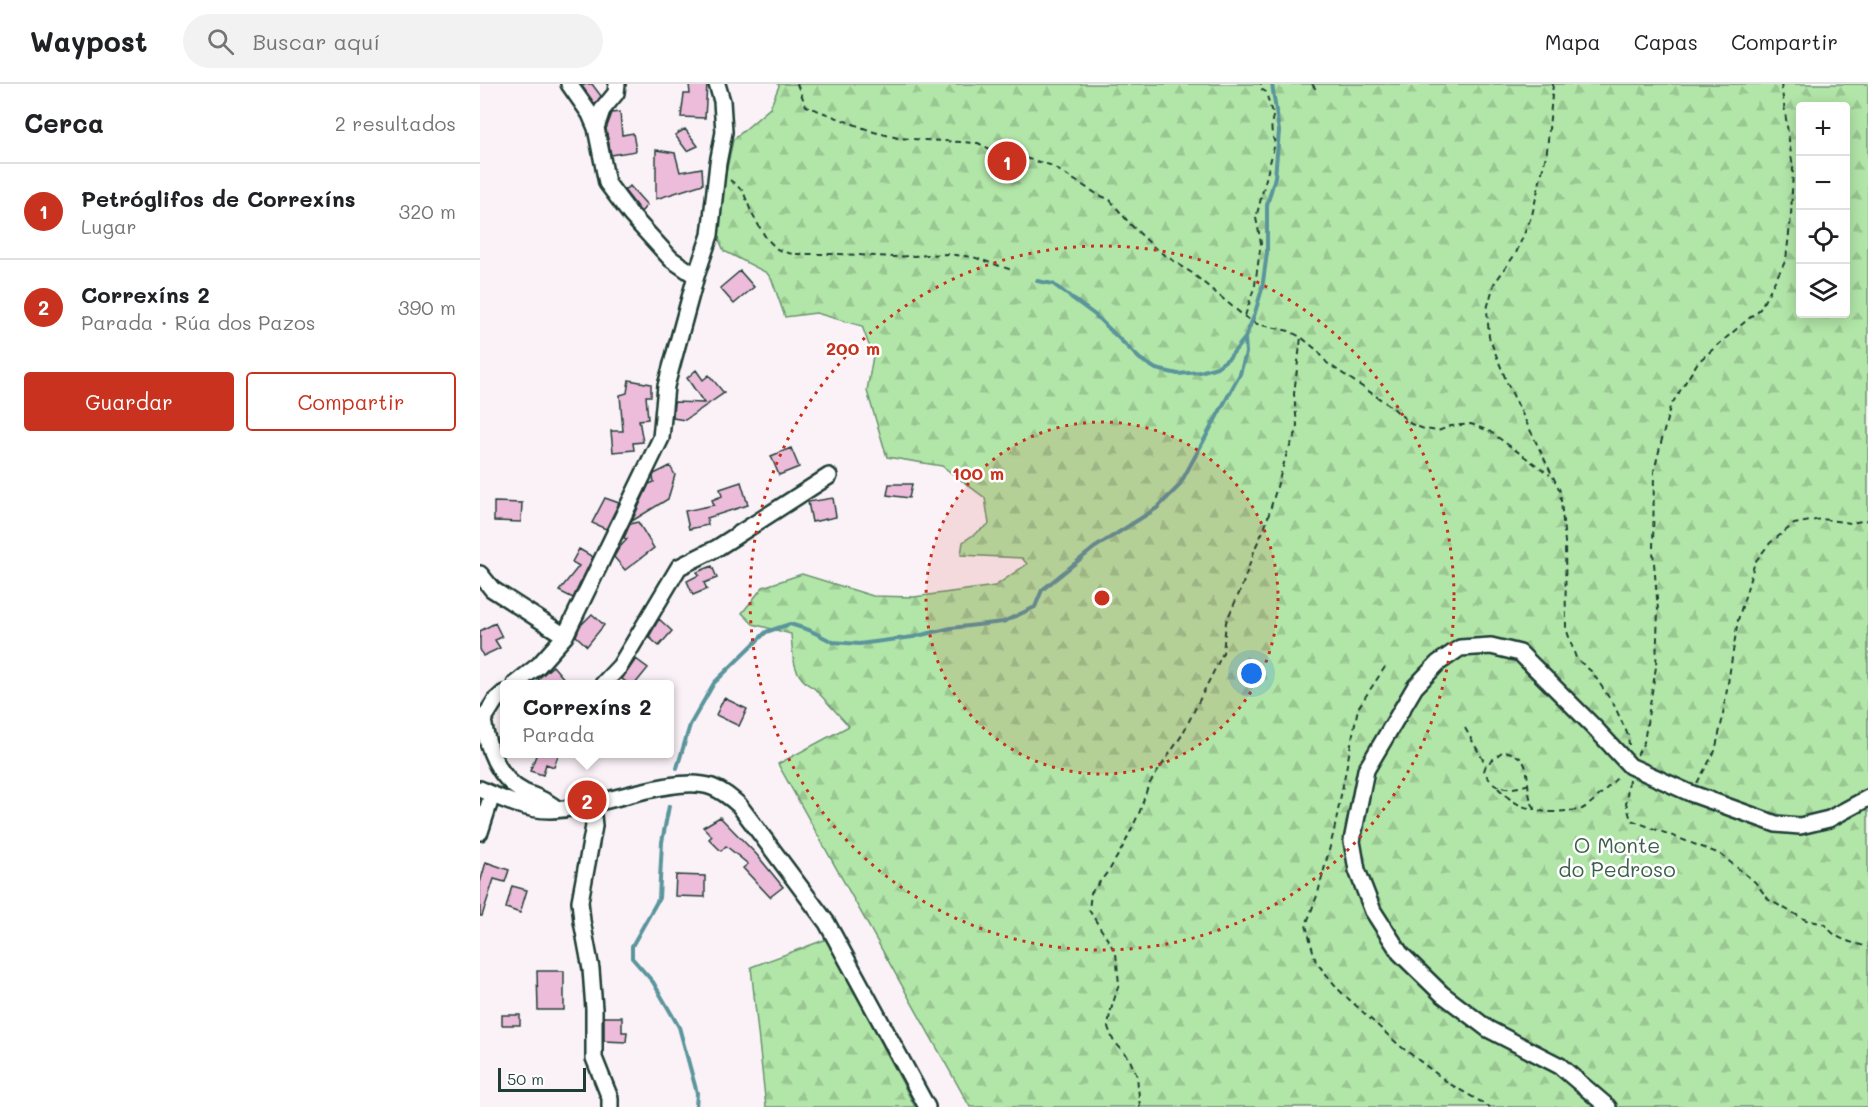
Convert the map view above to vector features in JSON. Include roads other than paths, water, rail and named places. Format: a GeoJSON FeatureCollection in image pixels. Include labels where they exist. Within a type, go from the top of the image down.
{"type":"FeatureCollection","features":[{"type":"Feature","properties":{"kind":"street"},"geometry":{"type":"LineString","coordinates":[[569,84],[590,114],[596,128],[607,183],[671,259],[696,276]]}},
{"type":"Feature","properties":{"kind":"street"},"geometry":{"type":"LineString","coordinates":[[596,128],[602,110],[616,93],[617,84]]}},
{"type":"Feature","properties":{"kind":"street"},"geometry":{"type":"LineString","coordinates":[[520,680],[539,666],[565,636],[661,438],[666,386],[696,276],[710,236],[718,163],[724,132],[722,101],[717,84]]}},
{"type":"Feature","properties":{"kind":"street"},"geometry":{"type":"LineString","coordinates":[[607,680],[620,666],[679,567],[717,548],[829,476]]}},
{"type":"Feature","properties":{"kind":"street"},"geometry":{"type":"LineString","coordinates":[[480,574],[492,589],[565,636]]}},
{"type":"Feature","properties":{"kind":"street"},"geometry":{"type":"LineString","coordinates":[[1608,1107],[1560,1066],[1488,1029],[1442,994],[1400,953],[1373,911],[1357,870],[1352,841],[1366,770],[1415,687],[1438,663],[1460,648],[1491,646],[1520,653],[1630,766],[1690,793],[1776,824],[1800,826],[1829,819],[1868,798]]}},
{"type":"Feature","properties":{"kind":"street"},"geometry":{"type":"LineString","coordinates":[[500,697],[495,701],[497,710],[483,720],[486,740],[502,774],[522,791],[546,799],[557,809]]}},
{"type":"Feature","properties":{"kind":"street"},"geometry":{"type":"LineString","coordinates":[[480,832],[486,792],[525,807],[557,809],[591,805],[679,784],[712,787],[726,794],[739,805],[827,923],[927,1107]]}},
{"type":"Feature","properties":{"kind":"street"},"geometry":{"type":"LineString","coordinates":[[591,805],[594,826],[580,901],[591,969],[594,1058],[610,1098],[610,1107]]}},
{"type":"Feature","properties":{"kind":"waterway"},"geometry":{"type":"LineString","coordinates":[[677,768],[690,725],[714,683],[766,632],[790,624],[809,630],[833,642],[859,644],[913,637],[951,628],[1003,622],[1035,607],[1042,590],[1094,548],[1157,508],[1179,486],[1240,374],[1246,353],[1245,338],[1262,289],[1267,253],[1267,205],[1275,177],[1279,131],[1272,84]]}},
{"type":"Feature","properties":{"kind":"waterway"},"geometry":{"type":"LineString","coordinates":[[1037,281],[1053,284],[1095,315],[1140,359],[1156,369],[1178,374],[1200,372],[1217,367],[1229,358],[1245,338]]}},
{"type":"Feature","properties":{"kind":"waterway"},"geometry":{"type":"LineString","coordinates":[[669,806],[662,842],[659,898],[632,946],[632,958],[653,982],[679,1027],[697,1093],[696,1107]]}},
{"type":"Feature","properties":{"kind":"place","name":"Petróglifos de Correxíns"},"geometry":{"type":"Point","coordinates":[1007,161]}},
{"type":"Feature","properties":{"kind":"place","name":"Correxíns 2"},"geometry":{"type":"Point","coordinates":[587,800]}},
{"type":"Feature","properties":{"kind":"park label","name":"O Monte do Pedroso"},"geometry":{"type":"Point","coordinates":[1617,856]}}]}
